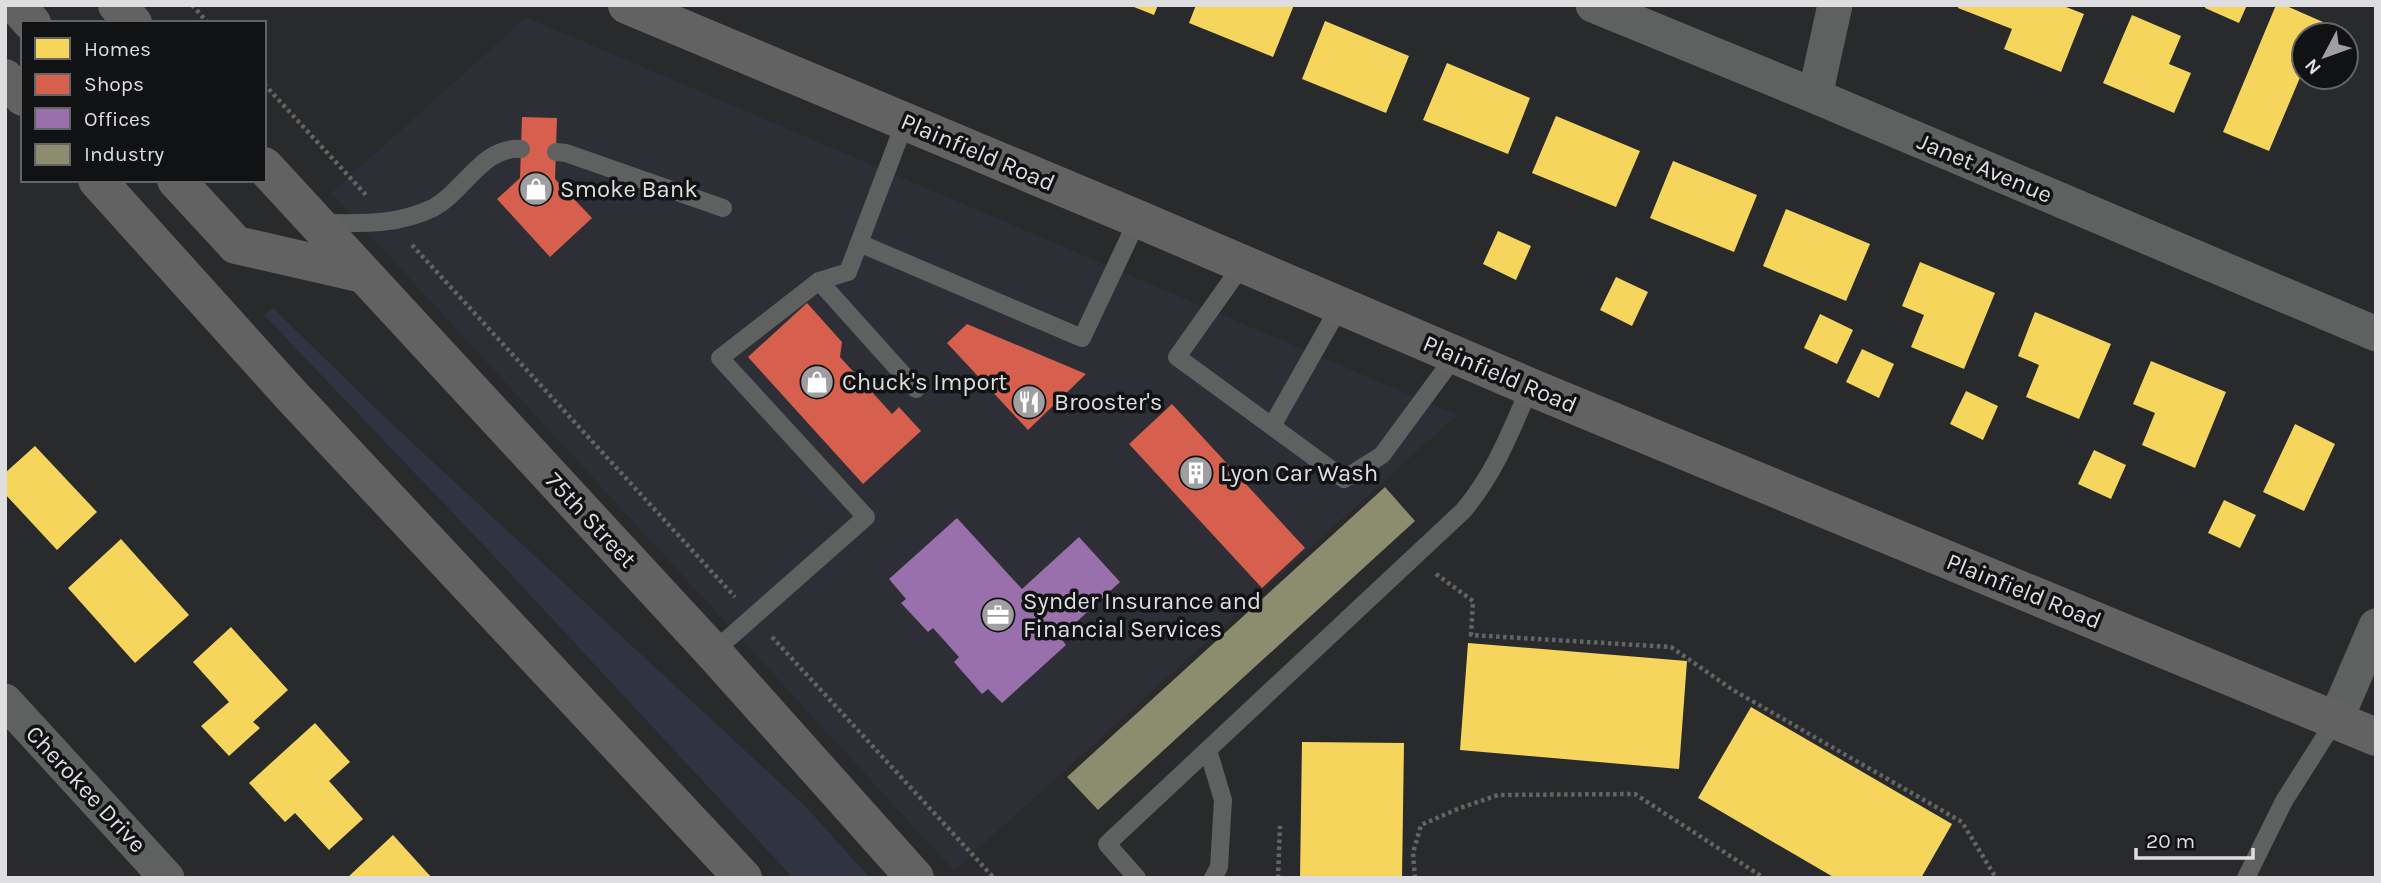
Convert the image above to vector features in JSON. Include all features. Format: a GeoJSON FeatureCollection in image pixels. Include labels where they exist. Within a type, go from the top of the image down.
{"type":"FeatureCollection","features":[{"type":"Feature","properties":{"kind":"main road"},"geometry":{"type":"LineString","coordinates":[[16,5],[30,21]]}},
{"type":"Feature","properties":{"kind":"main road"},"geometry":{"type":"LineString","coordinates":[[117,5],[131,21]]}},
{"type":"Feature","properties":{"kind":"main road","name":"Plainfield Road"},"geometry":{"type":"LineString","coordinates":[[627,5],[1138,219],[1455,356],[2376,737]]}},
{"type":"Feature","properties":{"kind":"main road"},"geometry":{"type":"LineString","coordinates":[[5,78],[21,95]]}},
{"type":"Feature","properties":{"kind":"main road","name":"75th Street"},"geometry":{"type":"LineString","coordinates":[[266,168],[713,652],[915,878]]}},
{"type":"Feature","properties":{"kind":"main road"},"geometry":{"type":"LineString","coordinates":[[99,182],[290,395],[743,878]]}},
{"type":"Feature","properties":{"kind":"main road"},"geometry":{"type":"LineString","coordinates":[[178,182],[236,245],[363,274]]}},
{"type":"Feature","properties":{"kind":"street","name":"Janet Avenue"},"geometry":{"type":"LineString","coordinates":[[1593,5],[1815,96],[2376,334]]}},
{"type":"Feature","properties":{"kind":"street"},"geometry":{"type":"LineString","coordinates":[[1815,96],[1835,5]]}},
{"type":"Feature","properties":{"kind":"street"},"geometry":{"type":"LineString","coordinates":[[2336,719],[2376,626]]}},
{"type":"Feature","properties":{"kind":"street","name":"Cherokee Drive"},"geometry":{"type":"LineString","coordinates":[[5,701],[167,878]]}},
{"type":"Feature","properties":{"kind":"lane"},"geometry":{"type":"LineString","coordinates":[[713,652],[866,517],[720,358],[819,281],[848,272],[905,122]]}},
{"type":"Feature","properties":{"kind":"lane"},"geometry":{"type":"LineString","coordinates":[[317,223],[391,222],[417,214],[436,207],[493,155],[521,149]]}},
{"type":"Feature","properties":{"kind":"lane"},"geometry":{"type":"LineString","coordinates":[[556,152],[566,153],[723,208]]}},
{"type":"Feature","properties":{"kind":"lane"},"geometry":{"type":"LineString","coordinates":[[859,243],[1082,338],[1138,219]]}},
{"type":"Feature","properties":{"kind":"lane"},"geometry":{"type":"LineString","coordinates":[[1244,264],[1177,357],[1344,478],[1382,455],[1455,356]]}},
{"type":"Feature","properties":{"kind":"lane"},"geometry":{"type":"LineString","coordinates":[[819,281],[916,389]]}},
{"type":"Feature","properties":{"kind":"lane"},"geometry":{"type":"LineString","coordinates":[[1272,426],[1340,306]]}},
{"type":"Feature","properties":{"kind":"lane"},"geometry":{"type":"LineString","coordinates":[[1137,878],[1107,844],[1463,511],[1482,488],[1500,458],[1530,387]]}},
{"type":"Feature","properties":{"kind":"lane"},"geometry":{"type":"LineString","coordinates":[[2246,878],[2284,801],[2336,719]]}},
{"type":"Feature","properties":{"kind":"lane"},"geometry":{"type":"LineString","coordinates":[[1208,750],[1223,800],[1219,867],[1213,878]]}},
{"type":"Feature","properties":{"kind":"path"},"geometry":{"type":"LineString","coordinates":[[192,5],[206,21]]}},
{"type":"Feature","properties":{"kind":"path"},"geometry":{"type":"LineString","coordinates":[[266,86],[374,203]]}},
{"type":"Feature","properties":{"kind":"path"},"geometry":{"type":"LineString","coordinates":[[411,243],[729,590]]}},
{"type":"Feature","properties":{"kind":"path"},"geometry":{"type":"LineString","coordinates":[[1404,565],[1439,575],[1473,601],[1471,635],[1671,647],[1733,690],[1962,822],[1996,878]]}},
{"type":"Feature","properties":{"kind":"path"},"geometry":{"type":"LineString","coordinates":[[772,637],[994,878]]}},
{"type":"Feature","properties":{"kind":"path"},"geometry":{"type":"LineString","coordinates":[[1415,878],[1413,853],[1421,825],[1498,795],[1593,794],[1635,794],[1764,878]]}},
{"type":"Feature","properties":{"kind":"path"},"geometry":{"type":"LineString","coordinates":[[1278,878],[1280,826]]}},
{"type":"Feature","properties":{"kind":"shaded area"},"geometry":{"type":"Polygon","coordinates":[[[526,17],[1457,415],[954,871],[331,193],[526,17]]]}},
{"type":"Feature","properties":{"kind":"shaded area"},"geometry":{"type":"Polygon","coordinates":[[[273,308],[392,424],[805,806],[870,878],[793,878],[492,554],[264,315],[273,308]]]}},
{"type":"Feature","properties":{"kind":"building: Homes"},"geometry":{"type":"Polygon","coordinates":[[[1129,5],[1158,5],[1154,15],[1129,5]]]}},
{"type":"Feature","properties":{"kind":"building: Homes"},"geometry":{"type":"Polygon","coordinates":[[[1196,5],[1294,5],[1273,57],[1189,23],[1196,5]]]}},
{"type":"Feature","properties":{"kind":"building: Homes"},"geometry":{"type":"Polygon","coordinates":[[[1959,5],[2061,5],[2084,14],[2061,72],[2004,49],[2012,29],[1958,8],[1959,5]]]}},
{"type":"Feature","properties":{"kind":"building: Homes"},"geometry":{"type":"Polygon","coordinates":[[[2206,5],[2247,5],[2239,23],[2205,8],[2206,5]]]}},
{"type":"Feature","properties":{"kind":"building: Homes"},"geometry":{"type":"Polygon","coordinates":[[[2276,5],[2284,5],[2321,21],[2290,21],[2290,91],[2294,91],[2269,151],[2223,132],[2276,5]]]}},
{"type":"Feature","properties":{"kind":"building: Homes"},"geometry":{"type":"Polygon","coordinates":[[[2132,15],[2181,36],[2169,64],[2191,73],[2174,113],[2103,83],[2132,15]]]}},
{"type":"Feature","properties":{"kind":"building: Homes"},"geometry":{"type":"Polygon","coordinates":[[[1325,21],[1409,56],[1386,113],[1302,79],[1325,21]]]}},
{"type":"Feature","properties":{"kind":"building: Homes"},"geometry":{"type":"Polygon","coordinates":[[[1447,63],[1530,98],[1508,154],[1423,120],[1447,63]]]}},
{"type":"Feature","properties":{"kind":"building: Homes"},"geometry":{"type":"Polygon","coordinates":[[[1556,116],[1640,151],[1616,207],[1532,173],[1556,116]]]}},
{"type":"Feature","properties":{"kind":"building: Homes"},"geometry":{"type":"Polygon","coordinates":[[[1673,161],[1757,195],[1734,252],[1650,218],[1673,161]]]}},
{"type":"Feature","properties":{"kind":"building: Homes"},"geometry":{"type":"Polygon","coordinates":[[[1786,209],[1870,244],[1846,301],[1763,266],[1786,209]]]}},
{"type":"Feature","properties":{"kind":"building: Homes"},"geometry":{"type":"Polygon","coordinates":[[[1498,231],[1531,246],[1516,280],[1483,264],[1498,231]]]}},
{"type":"Feature","properties":{"kind":"building: Homes"},"geometry":{"type":"Polygon","coordinates":[[[1920,262],[1995,293],[1964,369],[1911,347],[1924,315],[1902,306],[1920,262]]]}},
{"type":"Feature","properties":{"kind":"building: Homes"},"geometry":{"type":"Polygon","coordinates":[[[1616,277],[1648,292],[1632,326],[1600,310],[1616,277]]]}},
{"type":"Feature","properties":{"kind":"building: Homes"},"geometry":{"type":"Polygon","coordinates":[[[2035,312],[2111,344],[2079,419],[2026,397],[2039,365],[2018,356],[2035,312]]]}},
{"type":"Feature","properties":{"kind":"building: Homes"},"geometry":{"type":"Polygon","coordinates":[[[1820,314],[1853,330],[1837,364],[1804,348],[1820,314]]]}},
{"type":"Feature","properties":{"kind":"building: Homes"},"geometry":{"type":"Polygon","coordinates":[[[1862,349],[1894,364],[1879,398],[1846,382],[1862,349]]]}},
{"type":"Feature","properties":{"kind":"building: Homes"},"geometry":{"type":"Polygon","coordinates":[[[2151,361],[2226,392],[2195,468],[2142,445],[2155,413],[2133,404],[2151,361]]]}},
{"type":"Feature","properties":{"kind":"building: Homes"},"geometry":{"type":"Polygon","coordinates":[[[1966,391],[1998,406],[1983,440],[1950,424],[1966,391]]]}},
{"type":"Feature","properties":{"kind":"building: Homes"},"geometry":{"type":"Polygon","coordinates":[[[2295,424],[2335,444],[2304,511],[2263,492],[2295,424]]]}},
{"type":"Feature","properties":{"kind":"building: Homes"},"geometry":{"type":"Polygon","coordinates":[[[35,446],[97,512],[57,550],[5,494],[5,473],[35,446]]]}},
{"type":"Feature","properties":{"kind":"building: Homes"},"geometry":{"type":"Polygon","coordinates":[[[2094,450],[2126,465],[2111,499],[2078,484],[2094,450]]]}},
{"type":"Feature","properties":{"kind":"building: Homes"},"geometry":{"type":"Polygon","coordinates":[[[2224,500],[2256,515],[2240,548],[2208,533],[2224,500]]]}},
{"type":"Feature","properties":{"kind":"building: Homes"},"geometry":{"type":"Polygon","coordinates":[[[121,539],[189,615],[135,663],[68,588],[121,539]]]}},
{"type":"Feature","properties":{"kind":"building: Homes"},"geometry":{"type":"Polygon","coordinates":[[[231,627],[288,690],[253,722],[260,728],[229,756],[201,726],[229,702],[193,662],[231,627]]]}},
{"type":"Feature","properties":{"kind":"building: Homes"},"geometry":{"type":"Polygon","coordinates":[[[1468,643],[1687,661],[1679,769],[1460,750],[1468,643]]]}},
{"type":"Feature","properties":{"kind":"building: Homes"},"geometry":{"type":"Polygon","coordinates":[[[1751,707],[1952,824],[1921,878],[1835,878],[1698,798],[1751,707]]]}},
{"type":"Feature","properties":{"kind":"building: Homes"},"geometry":{"type":"Polygon","coordinates":[[[315,723],[350,762],[329,781],[363,819],[329,850],[295,813],[285,822],[249,783],[315,723]]]}},
{"type":"Feature","properties":{"kind":"building: Homes"},"geometry":{"type":"Polygon","coordinates":[[[1302,742],[1404,743],[1402,878],[1300,878],[1302,742]]]}},
{"type":"Feature","properties":{"kind":"building: Homes"},"geometry":{"type":"Polygon","coordinates":[[[393,835],[432,878],[347,878],[393,835]]]}},
{"type":"Feature","properties":{"kind":"building: Shops","name":"Smoke Bank"},"geometry":{"type":"Polygon","coordinates":[[[522,117],[557,118],[555,179],[592,218],[550,257],[497,199],[520,178],[522,117]]]}},
{"type":"Feature","properties":{"kind":"building: Shops","name":"Chuck's Import"},"geometry":{"type":"Polygon","coordinates":[[[807,303],[842,342],[840,357],[892,414],[899,407],[921,431],[863,484],[748,357],[807,303]]]}},
{"type":"Feature","properties":{"kind":"building: Shops","name":"Brooster's"},"geometry":{"type":"Polygon","coordinates":[[[967,324],[1086,374],[1028,430],[947,343],[967,324]]]}},
{"type":"Feature","properties":{"kind":"building: Shops","name":"Lyon Car Wash"},"geometry":{"type":"Polygon","coordinates":[[[1172,404],[1305,548],[1262,588],[1129,444],[1172,404]]]}},
{"type":"Feature","properties":{"kind":"building: Offices","name":"Synder Insurance and Financial Services"},"geometry":{"type":"Polygon","coordinates":[[[957,518],[1022,589],[1079,537],[1120,582],[1060,637],[1066,645],[1002,703],[988,689],[982,694],[954,662],[959,657],[933,628],[928,632],[901,603],[906,599],[889,579],[957,518]]]}},
{"type":"Feature","properties":{"kind":"building: Industry"},"geometry":{"type":"Polygon","coordinates":[[[1385,487],[1415,521],[1098,810],[1067,777],[1385,487]]]}},
{"type":"Feature","properties":{"kind":"place","name":"Smoke Bank"},"geometry":{"type":"Point","coordinates":[536,189]}},
{"type":"Feature","properties":{"kind":"place","name":"Chuck's Import"},"geometry":{"type":"Point","coordinates":[817,382]}},
{"type":"Feature","properties":{"kind":"place","name":"Brooster's"},"geometry":{"type":"Point","coordinates":[1029,402]}},
{"type":"Feature","properties":{"kind":"place","name":"Lyon Car Wash"},"geometry":{"type":"Point","coordinates":[1196,473]}},
{"type":"Feature","properties":{"kind":"place","name":"Synder Insurance and Financial Services"},"geometry":{"type":"Point","coordinates":[998,615]}}]}
